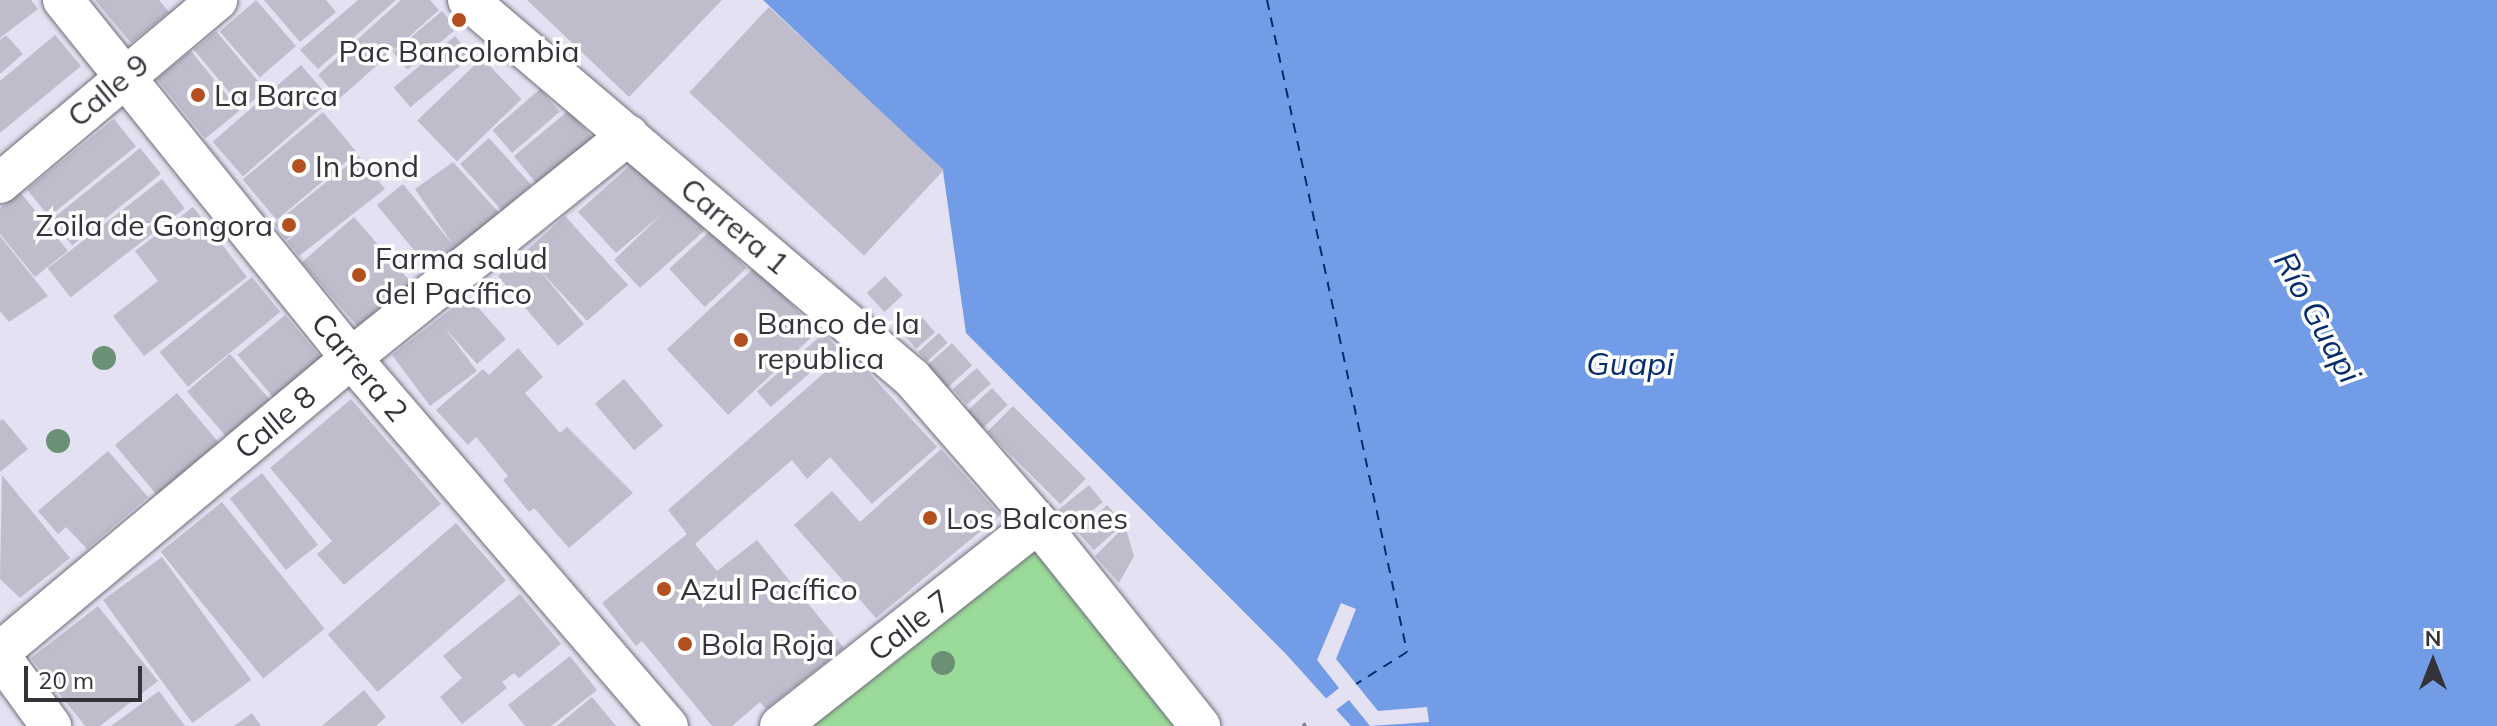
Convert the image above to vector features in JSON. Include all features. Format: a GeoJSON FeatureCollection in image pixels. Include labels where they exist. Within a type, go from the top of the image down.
{"type":"FeatureCollection","features":[{"type":"Feature","properties":{"kind":"street","name":"Carrera 2"},"geometry":{"type":"LineString","coordinates":[[63,0],[121,77],[351,358],[668,726]]}},
{"type":"Feature","properties":{"kind":"street","name":"Calle 9"},"geometry":{"type":"LineString","coordinates":[[0,183],[121,77],[217,0]]}},
{"type":"Feature","properties":{"kind":"street","name":"Carrera 1"},"geometry":{"type":"LineString","coordinates":[[468,0],[912,378],[1038,523],[1200,726]]}},
{"type":"Feature","properties":{"kind":"street","name":"Calle 8"},"geometry":{"type":"LineString","coordinates":[[0,654],[351,358],[628,135]]}},
{"type":"Feature","properties":{"kind":"street","name":"Calle 7"},"geometry":{"type":"LineString","coordinates":[[780,726],[1038,523]]}},
{"type":"Feature","properties":{"kind":"street"},"geometry":{"type":"LineString","coordinates":[[0,654],[51,726]]}},
{"type":"Feature","properties":{"kind":"green space"},"geometry":{"type":"Polygon","coordinates":[[[1038,523],[1200,726],[780,726],[1038,523]]]}},
{"type":"Feature","properties":{"kind":"water","name":"Guapi"},"geometry":{"type":"Polygon","coordinates":[[[763,0],[2497,0],[2497,726],[1351,726],[1285,653],[966,333],[943,171],[763,0]]]}},
{"type":"Feature","properties":{"kind":"pier"},"geometry":{"type":"Polygon","coordinates":[[[1341,603],[1356,609],[1336,659],[1378,711],[1427,707],[1429,722],[1370,726],[1349,700],[1333,712],[1323,701],[1339,688],[1317,660],[1341,603]]]}},
{"type":"Feature","properties":{"kind":"building"},"geometry":{"type":"Polygon","coordinates":[[[0,0],[31,0],[38,9],[0,38],[0,0]]]}},
{"type":"Feature","properties":{"kind":"building"},"geometry":{"type":"Polygon","coordinates":[[[95,0],[159,0],[169,12],[131,43],[95,0]]]}},
{"type":"Feature","properties":{"kind":"building"},"geometry":{"type":"Polygon","coordinates":[[[256,0],[296,46],[260,78],[220,31],[256,0]]]}},
{"type":"Feature","properties":{"kind":"building"},"geometry":{"type":"Polygon","coordinates":[[[264,0],[326,0],[336,12],[300,42],[264,0]]]}},
{"type":"Feature","properties":{"kind":"building"},"geometry":{"type":"Polygon","coordinates":[[[358,0],[396,0],[318,69],[300,50],[358,0]]]}},
{"type":"Feature","properties":{"kind":"building"},"geometry":{"type":"Polygon","coordinates":[[[401,0],[430,0],[439,10],[339,99],[318,75],[401,0]]]}},
{"type":"Feature","properties":{"kind":"building"},"geometry":{"type":"Polygon","coordinates":[[[527,0],[722,0],[629,97],[527,0]]]}},
{"type":"Feature","properties":{"kind":"building"},"geometry":{"type":"Polygon","coordinates":[[[769,7],[944,170],[864,256],[689,93],[769,7]]]}},
{"type":"Feature","properties":{"kind":"building"},"geometry":{"type":"Polygon","coordinates":[[[442,11],[457,29],[408,70],[393,52],[442,11]]]}},
{"type":"Feature","properties":{"kind":"building"},"geometry":{"type":"Polygon","coordinates":[[[216,31],[265,90],[243,109],[194,50],[216,31]]]}},
{"type":"Feature","properties":{"kind":"building"},"geometry":{"type":"Polygon","coordinates":[[[6,35],[23,54],[0,74],[0,40],[6,35]]]}},
{"type":"Feature","properties":{"kind":"building"},"geometry":{"type":"Polygon","coordinates":[[[55,35],[81,66],[0,133],[0,81],[55,35]]]}},
{"type":"Feature","properties":{"kind":"building"},"geometry":{"type":"Polygon","coordinates":[[[455,36],[472,56],[410,107],[394,87],[455,36]]]}},
{"type":"Feature","properties":{"kind":"building","name":"La Barca"},"geometry":{"type":"Polygon","coordinates":[[[191,51],[239,111],[205,139],[157,79],[191,51]]]}},
{"type":"Feature","properties":{"kind":"building"},"geometry":{"type":"Polygon","coordinates":[[[482,58],[522,99],[457,162],[417,121],[482,58]]]}},
{"type":"Feature","properties":{"kind":"building"},"geometry":{"type":"Polygon","coordinates":[[[301,65],[331,100],[243,176],[213,142],[301,65]]]}},
{"type":"Feature","properties":{"kind":"building"},"geometry":{"type":"Polygon","coordinates":[[[540,89],[560,112],[512,153],[492,130],[540,89]]]}},
{"type":"Feature","properties":{"kind":"building"},"geometry":{"type":"Polygon","coordinates":[[[569,110],[594,140],[539,186],[514,156],[569,110]]]}},
{"type":"Feature","properties":{"kind":"building","name":"In bond"},"geometry":{"type":"Polygon","coordinates":[[[323,112],[357,153],[277,220],[243,179],[323,112]]]}},
{"type":"Feature","properties":{"kind":"building"},"geometry":{"type":"Polygon","coordinates":[[[114,119],[136,146],[49,217],[27,189],[114,119]]]}},
{"type":"Feature","properties":{"kind":"building"},"geometry":{"type":"Polygon","coordinates":[[[489,138],[531,185],[502,211],[460,164],[489,138]]]}},
{"type":"Feature","properties":{"kind":"building"},"geometry":{"type":"Polygon","coordinates":[[[140,148],[161,174],[72,245],[51,220],[140,148]]]}},
{"type":"Feature","properties":{"kind":"building"},"geometry":{"type":"Polygon","coordinates":[[[359,156],[385,189],[299,256],[287,241],[306,226],[286,240],[274,224],[359,156]]]}},
{"type":"Feature","properties":{"kind":"building"},"geometry":{"type":"Polygon","coordinates":[[[637,159],[705,230],[640,288],[614,260],[662,214],[616,253],[578,212],[637,159]]]}},
{"type":"Feature","properties":{"kind":"building"},"geometry":{"type":"Polygon","coordinates":[[[453,162],[500,214],[431,271],[377,205],[403,184],[453,245],[415,189],[453,162]]]}},
{"type":"Feature","properties":{"kind":"building"},"geometry":{"type":"Polygon","coordinates":[[[162,179],[185,208],[71,297],[48,268],[162,179]]]}},
{"type":"Feature","properties":{"kind":"building"},"geometry":{"type":"Polygon","coordinates":[[[20,192],[68,251],[35,277],[0,234],[0,208],[20,192]]]}},
{"type":"Feature","properties":{"kind":"building"},"geometry":{"type":"Polygon","coordinates":[[[193,207],[247,277],[144,356],[113,316],[158,281],[135,251],[193,207]]]}},
{"type":"Feature","properties":{"kind":"building"},"geometry":{"type":"Polygon","coordinates":[[[565,216],[628,285],[587,321],[536,266],[584,324],[558,346],[498,276],[565,216]]]}},
{"type":"Feature","properties":{"kind":"building","name":"Farma salud del Pacífico"},"geometry":{"type":"Polygon","coordinates":[[[354,217],[416,288],[364,333],[302,262],[354,217]]]}},
{"type":"Feature","properties":{"kind":"building"},"geometry":{"type":"Polygon","coordinates":[[[711,230],[746,268],[705,307],[669,269],[711,230]]]}},
{"type":"Feature","properties":{"kind":"building"},"geometry":{"type":"Polygon","coordinates":[[[0,236],[48,296],[9,322],[0,311],[0,236]]]}},
{"type":"Feature","properties":{"kind":"building","name":"Banco de la republica"},"geometry":{"type":"Polygon","coordinates":[[[756,266],[817,332],[728,415],[667,349],[756,266]]]}},
{"type":"Feature","properties":{"kind":"building"},"geometry":{"type":"Polygon","coordinates":[[[885,276],[903,295],[884,312],[867,293],[885,276]]]}},
{"type":"Feature","properties":{"kind":"building"},"geometry":{"type":"Polygon","coordinates":[[[252,277],[280,312],[188,387],[160,352],[252,277]]]}},
{"type":"Feature","properties":{"kind":"building"},"geometry":{"type":"Polygon","coordinates":[[[468,296],[506,339],[477,364],[444,327],[477,371],[430,406],[392,355],[468,296]]]}},
{"type":"Feature","properties":{"kind":"building"},"geometry":{"type":"Polygon","coordinates":[[[285,315],[323,360],[275,400],[238,355],[285,315]]]}},
{"type":"Feature","properties":{"kind":"building"},"geometry":{"type":"Polygon","coordinates":[[[920,315],[935,332],[916,349],[901,331],[920,315]]]}},
{"type":"Feature","properties":{"kind":"building"},"geometry":{"type":"Polygon","coordinates":[[[824,333],[838,349],[771,407],[757,391],[824,333]]]}},
{"type":"Feature","properties":{"kind":"building"},"geometry":{"type":"Polygon","coordinates":[[[939,333],[948,343],[927,361],[918,352],[939,333]]]}},
{"type":"Feature","properties":{"kind":"building"},"geometry":{"type":"Polygon","coordinates":[[[952,343],[972,365],[948,387],[927,365],[952,343]]]}},
{"type":"Feature","properties":{"kind":"building"},"geometry":{"type":"Polygon","coordinates":[[[518,348],[543,377],[525,393],[560,433],[567,427],[633,493],[569,548],[534,508],[529,512],[503,480],[508,476],[476,437],[468,445],[436,410],[483,369],[489,375],[518,348]]]}},
{"type":"Feature","properties":{"kind":"building"},"geometry":{"type":"Polygon","coordinates":[[[849,351],[937,447],[872,504],[830,457],[807,479],[792,460],[695,544],[717,571],[757,540],[844,648],[766,709],[760,702],[732,726],[712,726],[642,641],[636,646],[602,603],[687,534],[668,510],[849,351]]]}},
{"type":"Feature","properties":{"kind":"building"},"geometry":{"type":"Polygon","coordinates":[[[230,354],[275,406],[232,443],[187,391],[230,354]]]}},
{"type":"Feature","properties":{"kind":"building"},"geometry":{"type":"Polygon","coordinates":[[[977,368],[991,384],[967,405],[953,389],[977,368]]]}},
{"type":"Feature","properties":{"kind":"building"},"geometry":{"type":"Polygon","coordinates":[[[624,379],[663,426],[634,450],[595,403],[624,379]]]}},
{"type":"Feature","properties":{"kind":"building"},"geometry":{"type":"Polygon","coordinates":[[[992,388],[1008,405],[982,429],[966,412],[992,388]]]}},
{"type":"Feature","properties":{"kind":"building"},"geometry":{"type":"Polygon","coordinates":[[[177,393],[220,444],[158,496],[115,445],[177,393]]]}},
{"type":"Feature","properties":{"kind":"building"},"geometry":{"type":"Polygon","coordinates":[[[351,399],[441,504],[344,585],[317,554],[332,541],[270,468],[351,399]]]}},
{"type":"Feature","properties":{"kind":"building"},"geometry":{"type":"Polygon","coordinates":[[[1013,406],[1086,479],[1060,504],[988,431],[1013,406]]]}},
{"type":"Feature","properties":{"kind":"building"},"geometry":{"type":"Polygon","coordinates":[[[3,419],[28,449],[0,472],[0,421],[3,419]]]}},
{"type":"Feature","properties":{"kind":"building"},"geometry":{"type":"Polygon","coordinates":[[[941,449],[1000,515],[876,618],[794,525],[832,491],[860,522],[941,449]]]}},
{"type":"Feature","properties":{"kind":"building"},"geometry":{"type":"Polygon","coordinates":[[[108,451],[148,497],[87,549],[66,527],[58,534],[38,511],[108,451]]]}},
{"type":"Feature","properties":{"kind":"building"},"geometry":{"type":"Polygon","coordinates":[[[262,473],[318,545],[286,570],[230,498],[262,473]]]}},
{"type":"Feature","properties":{"kind":"building"},"geometry":{"type":"Polygon","coordinates":[[[2,475],[70,558],[20,598],[0,579],[2,475]]]}},
{"type":"Feature","properties":{"kind":"building"},"geometry":{"type":"Polygon","coordinates":[[[1089,485],[1103,502],[1072,527],[1058,510],[1089,485]]]}},
{"type":"Feature","properties":{"kind":"building"},"geometry":{"type":"Polygon","coordinates":[[[222,502],[325,629],[263,678],[161,552],[222,502]]]}},
{"type":"Feature","properties":{"kind":"building"},"geometry":{"type":"Polygon","coordinates":[[[1107,505],[1124,524],[1094,550],[1077,532],[1107,505]]]}},
{"type":"Feature","properties":{"kind":"building"},"geometry":{"type":"Polygon","coordinates":[[[456,523],[506,580],[378,692],[328,635],[456,523]]]}},
{"type":"Feature","properties":{"kind":"building"},"geometry":{"type":"Polygon","coordinates":[[[1125,526],[1134,556],[1119,583],[1095,556],[1125,526]]]}},
{"type":"Feature","properties":{"kind":"building"},"geometry":{"type":"Polygon","coordinates":[[[162,557],[251,680],[192,723],[103,600],[162,557]]]}},
{"type":"Feature","properties":{"kind":"building"},"geometry":{"type":"Polygon","coordinates":[[[520,594],[561,644],[519,678],[514,673],[502,682],[507,688],[462,724],[440,697],[462,678],[443,656],[520,594]]]}},
{"type":"Feature","properties":{"kind":"building"},"geometry":{"type":"Polygon","coordinates":[[[98,606],[158,681],[100,726],[85,726],[31,658],[98,606]]]}},
{"type":"Feature","properties":{"kind":"building"},"geometry":{"type":"Polygon","coordinates":[[[570,656],[597,690],[551,726],[525,726],[508,705],[570,656]]]}},
{"type":"Feature","properties":{"kind":"building"},"geometry":{"type":"Polygon","coordinates":[[[364,690],[386,717],[376,726],[322,726],[364,690]]]}},
{"type":"Feature","properties":{"kind":"building"},"geometry":{"type":"Polygon","coordinates":[[[159,691],[185,726],[111,726],[159,691]]]}},
{"type":"Feature","properties":{"kind":"building"},"geometry":{"type":"Polygon","coordinates":[[[592,697],[616,726],[557,726],[592,697]]]}},
{"type":"Feature","properties":{"kind":"building"},"geometry":{"type":"Polygon","coordinates":[[[252,713],[261,726],[234,726],[252,713]]]}},
{"type":"Feature","properties":{"kind":"ferry route"},"geometry":{"type":"LineString","coordinates":[[1267,0],[1407,652],[1356,684]]}},
{"type":"Feature","properties":{"kind":"place","name":"Pac Bancolombia"},"geometry":{"type":"Point","coordinates":[459,20]}},
{"type":"Feature","properties":{"kind":"place","name":"La Barca"},"geometry":{"type":"Point","coordinates":[198,95]}},
{"type":"Feature","properties":{"kind":"place","name":"In bond"},"geometry":{"type":"Point","coordinates":[299,166]}},
{"type":"Feature","properties":{"kind":"place","name":"Zoila de Gongora"},"geometry":{"type":"Point","coordinates":[289,225]}},
{"type":"Feature","properties":{"kind":"place","name":"Farma salud del Pacífico"},"geometry":{"type":"Point","coordinates":[359,275]}},
{"type":"Feature","properties":{"kind":"place","name":"Banco de la republica"},"geometry":{"type":"Point","coordinates":[741,340]}},
{"type":"Feature","properties":{"kind":"place","name":"Los Balcones"},"geometry":{"type":"Point","coordinates":[930,518]}},
{"type":"Feature","properties":{"kind":"place","name":"Azul Pacífico"},"geometry":{"type":"Point","coordinates":[664,589]}},
{"type":"Feature","properties":{"kind":"place","name":"Bola Roja"},"geometry":{"type":"Point","coordinates":[685,644]}},
{"type":"Feature","properties":{"kind":"water label","name":"Río Guapi"},"geometry":{"type":"Point","coordinates":[2318,317]}}]}
